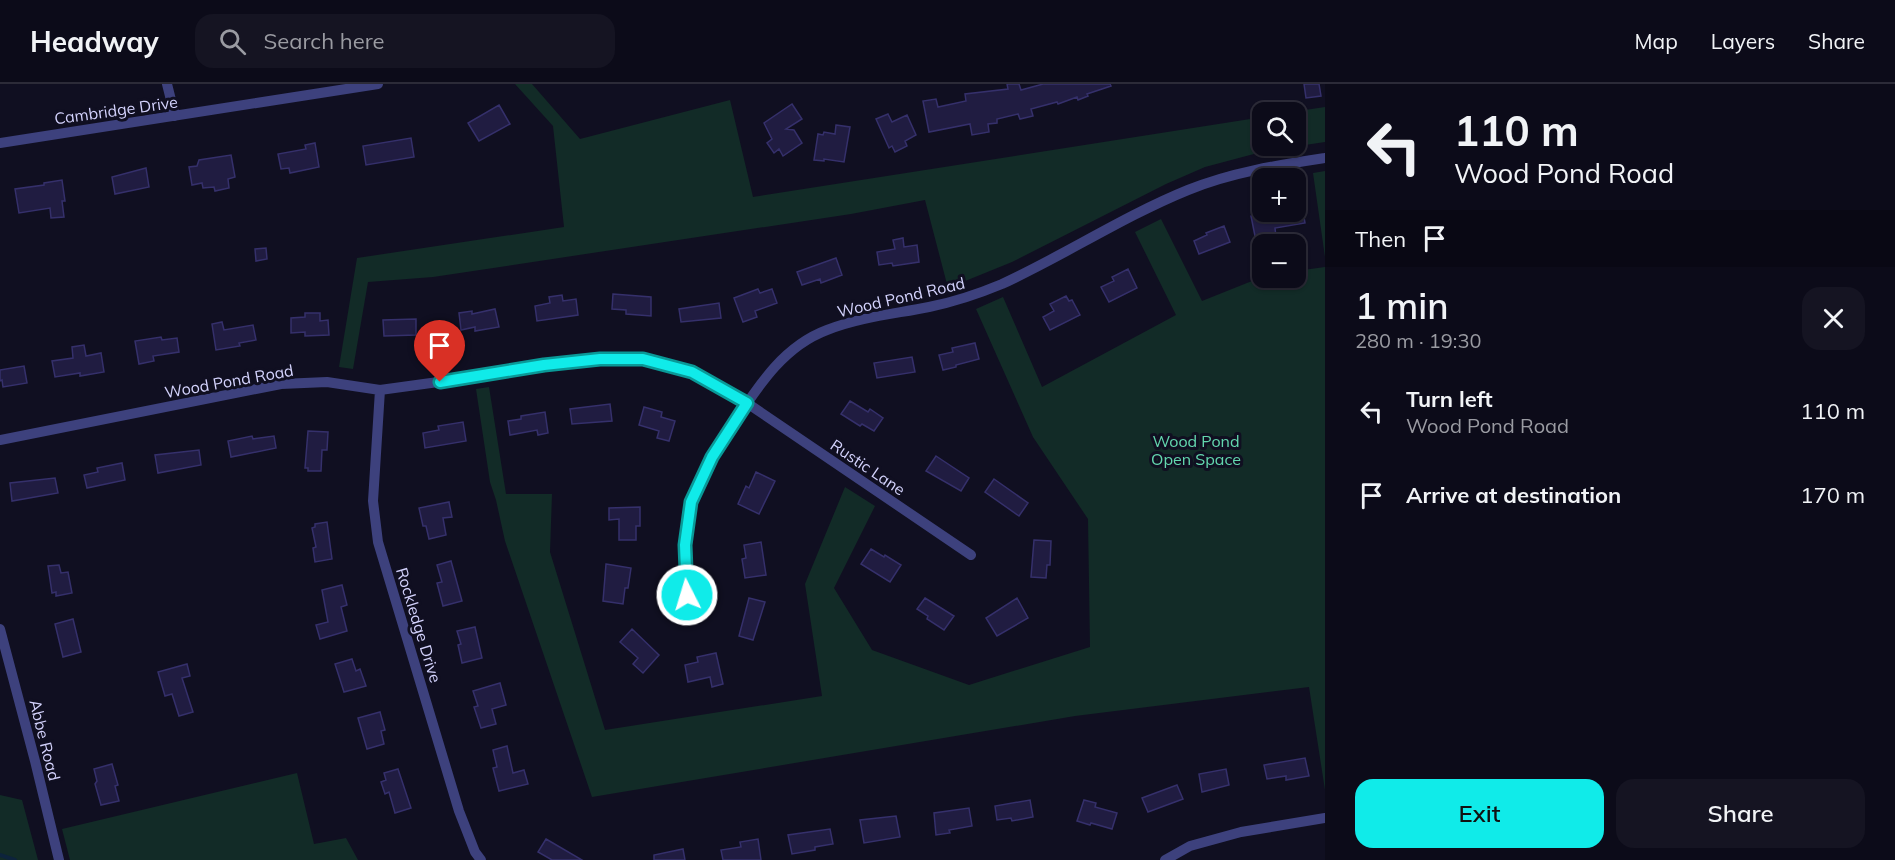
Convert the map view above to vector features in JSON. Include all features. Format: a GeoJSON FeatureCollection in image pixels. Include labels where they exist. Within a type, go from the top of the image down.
{"type":"FeatureCollection","features":[{"type":"Feature","properties":{"kind":"street"},"geometry":{"type":"LineString","coordinates":[[167,84],[175,116]]}},
{"type":"Feature","properties":{"kind":"street","name":"Cambridge Drive"},"geometry":{"type":"LineString","coordinates":[[0,143],[378,84]]}},
{"type":"Feature","properties":{"kind":"street","name":"Wood Pond Road"},"geometry":{"type":"LineString","coordinates":[[0,440],[280,384],[327,382],[380,390],[544,365],[600,359],[643,359],[692,372],[747,403],[769,373],[784,358],[800,345],[826,330],[875,315],[928,307],[976,295],[1019,276],[1142,211],[1189,189],[1232,175],[1325,158]]}},
{"type":"Feature","properties":{"kind":"street","name":"Rockledge Drive"},"geometry":{"type":"LineString","coordinates":[[380,390],[373,501],[378,543],[459,811],[475,852],[481,860]]}},
{"type":"Feature","properties":{"kind":"street"},"geometry":{"type":"LineString","coordinates":[[687,595],[685,545],[691,502],[712,457],[747,403]]}},
{"type":"Feature","properties":{"kind":"street","name":"Rustic Lane"},"geometry":{"type":"LineString","coordinates":[[747,403],[971,555]]}},
{"type":"Feature","properties":{"kind":"street","name":"Abbe Road"},"geometry":{"type":"LineString","coordinates":[[0,629],[59,860]]}},
{"type":"Feature","properties":{"kind":"street"},"geometry":{"type":"LineString","coordinates":[[1165,860],[1190,846],[1241,832],[1325,818]]}},
{"type":"Feature","properties":{"kind":"green space"},"geometry":{"type":"Polygon","coordinates":[[[515,84],[532,84],[580,139],[730,100],[753,197],[1252,119],[1252,154],[1205,167],[1166,184],[1012,262],[948,288],[925,200],[851,214],[433,277],[368,282],[353,369],[339,367],[357,258],[564,227],[553,126],[515,84]]]}},
{"type":"Feature","properties":{"kind":"green space"},"geometry":{"type":"Polygon","coordinates":[[[1325,107],[1325,142],[1306,145],[1306,110],[1325,107]]]}},
{"type":"Feature","properties":{"kind":"green space"},"geometry":{"type":"Polygon","coordinates":[[[1325,171],[1325,257],[1313,173],[1325,171]]]}},
{"type":"Feature","properties":{"kind":"green space","name":"Wood Pond Open Space"},"geometry":{"type":"Polygon","coordinates":[[[1161,219],[1202,301],[1252,281],[1252,288],[1306,288],[1306,270],[1325,267],[1325,790],[1309,687],[1075,716],[592,797],[505,541],[490,482],[476,389],[489,387],[506,494],[552,494],[550,552],[605,730],[822,696],[805,584],[845,487],[875,506],[834,588],[872,650],[969,685],[1090,647],[1088,519],[1033,437],[976,309],[1003,297],[1042,387],[1176,315],[1135,232],[1161,219]]]}},
{"type":"Feature","properties":{"kind":"green space"},"geometry":{"type":"Polygon","coordinates":[[[297,773],[314,844],[346,838],[358,860],[70,860],[62,829],[297,773]]]}},
{"type":"Feature","properties":{"kind":"green space"},"geometry":{"type":"Polygon","coordinates":[[[0,795],[22,800],[38,860],[0,860],[0,795]]]}},
{"type":"Feature","properties":{"kind":"building"},"geometry":{"type":"Polygon","coordinates":[[[1007,84],[1019,84],[1021,90],[1043,84],[1110,84],[1111,86],[1087,94],[1088,96],[1078,100],[1077,97],[1058,104],[1057,102],[1031,109],[1033,116],[1020,119],[1018,114],[997,119],[997,123],[988,124],[989,132],[972,135],[970,124],[929,132],[923,101],[936,99],[938,107],[966,101],[965,94],[1008,89],[1007,84]]]}},
{"type":"Feature","properties":{"kind":"building"},"geometry":{"type":"Polygon","coordinates":[[[1304,84],[1319,84],[1321,96],[1306,98],[1304,84]]]}},
{"type":"Feature","properties":{"kind":"building"},"geometry":{"type":"Polygon","coordinates":[[[792,104],[802,119],[786,129],[794,130],[802,143],[783,156],[779,149],[774,153],[767,143],[772,139],[764,123],[792,104]]]}},
{"type":"Feature","properties":{"kind":"building"},"geometry":{"type":"Polygon","coordinates":[[[499,105],[510,124],[479,141],[468,123],[499,105]]]}},
{"type":"Feature","properties":{"kind":"building"},"geometry":{"type":"Polygon","coordinates":[[[888,114],[892,122],[907,115],[916,135],[905,141],[907,146],[895,152],[892,146],[889,148],[876,119],[888,114]]]}},
{"type":"Feature","properties":{"kind":"building"},"geometry":{"type":"Polygon","coordinates":[[[836,125],[850,127],[844,162],[814,160],[818,134],[823,135],[824,132],[835,134],[836,125]]]}},
{"type":"Feature","properties":{"kind":"building"},"geometry":{"type":"Polygon","coordinates":[[[411,138],[414,157],[366,165],[363,146],[411,138]]]}},
{"type":"Feature","properties":{"kind":"building"},"geometry":{"type":"Polygon","coordinates":[[[315,143],[319,167],[290,173],[289,168],[281,169],[278,154],[306,149],[305,145],[315,143]]]}},
{"type":"Feature","properties":{"kind":"building"},"geometry":{"type":"Polygon","coordinates":[[[231,155],[235,177],[228,179],[229,188],[215,191],[214,187],[203,188],[202,183],[192,185],[189,167],[197,166],[199,160],[231,155]]]}},
{"type":"Feature","properties":{"kind":"building"},"geometry":{"type":"Polygon","coordinates":[[[146,168],[149,187],[115,194],[112,177],[146,168]]]}},
{"type":"Feature","properties":{"kind":"building"},"geometry":{"type":"Polygon","coordinates":[[[62,180],[65,201],[62,201],[64,217],[51,218],[50,208],[19,213],[15,189],[62,180]]]}},
{"type":"Feature","properties":{"kind":"building"},"geometry":{"type":"Polygon","coordinates":[[[1252,222],[1305,222],[1275,228],[1276,234],[1255,234],[1252,222]]]}},
{"type":"Feature","properties":{"kind":"building"},"geometry":{"type":"Polygon","coordinates":[[[1224,226],[1230,242],[1199,254],[1194,241],[1224,226]]]}},
{"type":"Feature","properties":{"kind":"building"},"geometry":{"type":"Polygon","coordinates":[[[903,238],[904,247],[917,245],[919,262],[893,266],[892,263],[879,265],[877,252],[895,249],[893,240],[903,238]]]}},
{"type":"Feature","properties":{"kind":"building"},"geometry":{"type":"Polygon","coordinates":[[[266,248],[267,259],[256,261],[255,249],[266,248]]]}},
{"type":"Feature","properties":{"kind":"building"},"geometry":{"type":"Polygon","coordinates":[[[836,258],[842,275],[821,283],[820,279],[802,285],[797,272],[836,258]]]}},
{"type":"Feature","properties":{"kind":"building"},"geometry":{"type":"Polygon","coordinates":[[[1128,269],[1137,288],[1109,302],[1101,287],[1114,281],[1112,277],[1128,269]]]}},
{"type":"Feature","properties":{"kind":"building"},"geometry":{"type":"Polygon","coordinates":[[[758,289],[760,293],[772,289],[777,303],[755,311],[757,317],[743,322],[734,298],[758,289]]]}},
{"type":"Feature","properties":{"kind":"building"},"geometry":{"type":"Polygon","coordinates":[[[613,294],[651,297],[651,316],[626,314],[626,310],[612,309],[613,294]]]}},
{"type":"Feature","properties":{"kind":"building"},"geometry":{"type":"Polygon","coordinates":[[[562,295],[563,301],[576,299],[578,315],[537,321],[535,306],[550,303],[549,297],[562,295]]]}},
{"type":"Feature","properties":{"kind":"building"},"geometry":{"type":"Polygon","coordinates":[[[1066,296],[1069,301],[1072,300],[1080,315],[1050,330],[1043,317],[1054,311],[1050,304],[1066,296]]]}},
{"type":"Feature","properties":{"kind":"building"},"geometry":{"type":"Polygon","coordinates":[[[719,303],[721,318],[681,322],[679,309],[719,303]]]}},
{"type":"Feature","properties":{"kind":"building"},"geometry":{"type":"Polygon","coordinates":[[[495,309],[499,327],[475,331],[475,327],[461,330],[459,313],[472,311],[472,314],[495,309]]]}},
{"type":"Feature","properties":{"kind":"building"},"geometry":{"type":"Polygon","coordinates":[[[305,313],[320,313],[320,321],[328,320],[329,335],[305,336],[305,332],[291,333],[291,318],[305,317],[305,313]]]}},
{"type":"Feature","properties":{"kind":"building"},"geometry":{"type":"Polygon","coordinates":[[[416,319],[416,335],[384,336],[383,320],[416,319]]]}},
{"type":"Feature","properties":{"kind":"building"},"geometry":{"type":"Polygon","coordinates":[[[222,322],[224,330],[253,325],[256,340],[239,343],[240,346],[216,350],[212,324],[222,322]]]}},
{"type":"Feature","properties":{"kind":"building"},"geometry":{"type":"Polygon","coordinates":[[[161,337],[162,340],[177,338],[179,352],[153,356],[154,361],[139,364],[135,341],[161,337]]]}},
{"type":"Feature","properties":{"kind":"building"},"geometry":{"type":"Polygon","coordinates":[[[975,343],[979,359],[943,370],[939,355],[953,352],[952,348],[975,343]]]}},
{"type":"Feature","properties":{"kind":"building"},"geometry":{"type":"Polygon","coordinates":[[[84,345],[86,356],[101,353],[104,372],[55,377],[52,361],[73,358],[72,347],[84,345]]]}},
{"type":"Feature","properties":{"kind":"building"},"geometry":{"type":"Polygon","coordinates":[[[912,357],[915,372],[877,378],[874,363],[912,357]]]}},
{"type":"Feature","properties":{"kind":"building"},"geometry":{"type":"Polygon","coordinates":[[[24,366],[27,383],[3,387],[2,380],[0,381],[0,370],[24,366]]]}},
{"type":"Feature","properties":{"kind":"building"},"geometry":{"type":"Polygon","coordinates":[[[850,401],[868,412],[870,409],[883,418],[874,431],[862,424],[860,426],[841,414],[850,401]]]}},
{"type":"Feature","properties":{"kind":"building"},"geometry":{"type":"Polygon","coordinates":[[[610,404],[612,421],[572,424],[570,409],[610,404]]]}},
{"type":"Feature","properties":{"kind":"building"},"geometry":{"type":"Polygon","coordinates":[[[644,407],[662,412],[661,417],[675,421],[669,441],[657,438],[659,431],[639,425],[644,407]]]}},
{"type":"Feature","properties":{"kind":"building"},"geometry":{"type":"Polygon","coordinates":[[[545,412],[548,433],[538,435],[537,430],[510,435],[508,421],[545,412]]]}},
{"type":"Feature","properties":{"kind":"building"},"geometry":{"type":"Polygon","coordinates":[[[463,422],[466,441],[425,448],[423,433],[439,430],[438,426],[463,422]]]}},
{"type":"Feature","properties":{"kind":"building"},"geometry":{"type":"Polygon","coordinates":[[[308,431],[328,432],[327,450],[322,450],[321,471],[308,471],[308,468],[305,468],[308,431]]]}},
{"type":"Feature","properties":{"kind":"building"},"geometry":{"type":"Polygon","coordinates":[[[252,436],[253,439],[274,436],[276,448],[231,457],[228,441],[252,436]]]}},
{"type":"Feature","properties":{"kind":"building"},"geometry":{"type":"Polygon","coordinates":[[[199,450],[201,465],[158,473],[155,455],[199,450]]]}},
{"type":"Feature","properties":{"kind":"building"},"geometry":{"type":"Polygon","coordinates":[[[936,456],[969,478],[961,491],[926,471],[936,456]]]}},
{"type":"Feature","properties":{"kind":"building"},"geometry":{"type":"Polygon","coordinates":[[[122,463],[125,480],[87,488],[84,475],[98,472],[97,468],[122,463]]]}},
{"type":"Feature","properties":{"kind":"building"},"geometry":{"type":"Polygon","coordinates":[[[756,472],[775,481],[759,514],[738,504],[746,486],[749,488],[756,472]]]}},
{"type":"Feature","properties":{"kind":"building"},"geometry":{"type":"Polygon","coordinates":[[[55,478],[58,493],[12,501],[10,483],[55,478]]]}},
{"type":"Feature","properties":{"kind":"building"},"geometry":{"type":"Polygon","coordinates":[[[994,479],[1028,503],[1019,516],[985,492],[994,479]]]}},
{"type":"Feature","properties":{"kind":"building"},"geometry":{"type":"Polygon","coordinates":[[[449,502],[452,517],[443,518],[446,535],[429,539],[419,508],[449,502]]]}},
{"type":"Feature","properties":{"kind":"building"},"geometry":{"type":"Polygon","coordinates":[[[640,507],[640,526],[636,526],[636,540],[619,540],[619,519],[609,520],[609,508],[640,507]]]}},
{"type":"Feature","properties":{"kind":"building"},"geometry":{"type":"Polygon","coordinates":[[[327,522],[332,559],[315,562],[313,548],[316,547],[312,528],[315,524],[327,522]]]}},
{"type":"Feature","properties":{"kind":"building"},"geometry":{"type":"Polygon","coordinates":[[[1034,540],[1051,541],[1050,565],[1047,565],[1046,578],[1031,577],[1034,540]]]}},
{"type":"Feature","properties":{"kind":"building"},"geometry":{"type":"Polygon","coordinates":[[[761,542],[766,575],[745,578],[742,559],[746,558],[744,545],[761,542]]]}},
{"type":"Feature","properties":{"kind":"building"},"geometry":{"type":"Polygon","coordinates":[[[871,549],[901,565],[890,582],[861,564],[871,549]]]}},
{"type":"Feature","properties":{"kind":"building"},"geometry":{"type":"Polygon","coordinates":[[[451,561],[462,601],[443,606],[437,583],[442,582],[437,565],[451,561]]]}},
{"type":"Feature","properties":{"kind":"building"},"geometry":{"type":"Polygon","coordinates":[[[606,564],[631,568],[623,604],[603,601],[606,564]]]}},
{"type":"Feature","properties":{"kind":"building"},"geometry":{"type":"Polygon","coordinates":[[[59,565],[61,573],[68,572],[72,593],[56,596],[56,592],[52,593],[48,566],[59,565]]]}},
{"type":"Feature","properties":{"kind":"building"},"geometry":{"type":"Polygon","coordinates":[[[342,585],[347,605],[341,607],[347,631],[320,639],[316,625],[328,622],[322,590],[342,585]]]}},
{"type":"Feature","properties":{"kind":"building"},"geometry":{"type":"Polygon","coordinates":[[[749,598],[765,602],[753,640],[739,636],[749,598]]]}},
{"type":"Feature","properties":{"kind":"building"},"geometry":{"type":"Polygon","coordinates":[[[925,598],[954,616],[944,630],[917,609],[925,598]]]}},
{"type":"Feature","properties":{"kind":"building"},"geometry":{"type":"Polygon","coordinates":[[[1017,598],[1028,618],[997,636],[986,618],[1017,598]]]}},
{"type":"Feature","properties":{"kind":"building"},"geometry":{"type":"Polygon","coordinates":[[[73,619],[81,652],[63,657],[55,624],[73,619]]]}},
{"type":"Feature","properties":{"kind":"building"},"geometry":{"type":"Polygon","coordinates":[[[475,627],[482,658],[462,663],[458,645],[461,644],[457,631],[475,627]]]}},
{"type":"Feature","properties":{"kind":"building"},"geometry":{"type":"Polygon","coordinates":[[[632,629],[659,655],[643,673],[633,664],[638,658],[620,642],[632,629]]]}},
{"type":"Feature","properties":{"kind":"building"},"geometry":{"type":"Polygon","coordinates":[[[716,653],[723,684],[712,687],[710,677],[688,682],[685,665],[698,662],[697,657],[716,653]]]}},
{"type":"Feature","properties":{"kind":"building"},"geometry":{"type":"Polygon","coordinates":[[[352,659],[356,671],[360,669],[366,686],[344,692],[335,664],[352,659]]]}},
{"type":"Feature","properties":{"kind":"building"},"geometry":{"type":"Polygon","coordinates":[[[187,664],[190,676],[182,678],[193,712],[179,716],[172,694],[165,696],[158,672],[187,664]]]}},
{"type":"Feature","properties":{"kind":"building"},"geometry":{"type":"Polygon","coordinates":[[[500,683],[506,705],[492,709],[496,724],[481,728],[474,707],[478,706],[473,691],[500,683]]]}},
{"type":"Feature","properties":{"kind":"building"},"geometry":{"type":"Polygon","coordinates":[[[380,712],[385,730],[381,731],[384,744],[367,749],[358,718],[380,712]]]}},
{"type":"Feature","properties":{"kind":"building"},"geometry":{"type":"Polygon","coordinates":[[[507,746],[513,773],[524,770],[528,784],[499,791],[493,768],[497,767],[493,750],[507,746]]]}},
{"type":"Feature","properties":{"kind":"building"},"geometry":{"type":"Polygon","coordinates":[[[1305,758],[1309,776],[1286,780],[1286,776],[1267,779],[1264,765],[1305,758]]]}},
{"type":"Feature","properties":{"kind":"building"},"geometry":{"type":"Polygon","coordinates":[[[112,764],[118,785],[115,786],[119,801],[101,805],[95,784],[97,781],[94,769],[112,764]]]}},
{"type":"Feature","properties":{"kind":"building"},"geometry":{"type":"Polygon","coordinates":[[[398,769],[411,808],[395,813],[389,792],[385,794],[381,782],[386,780],[384,773],[398,769]]]}},
{"type":"Feature","properties":{"kind":"building"},"geometry":{"type":"Polygon","coordinates":[[[1226,769],[1229,785],[1202,792],[1199,774],[1226,769]]]}},
{"type":"Feature","properties":{"kind":"building"},"geometry":{"type":"Polygon","coordinates":[[[1177,785],[1183,799],[1148,812],[1142,798],[1177,785]]]}},
{"type":"Feature","properties":{"kind":"building"},"geometry":{"type":"Polygon","coordinates":[[[1030,800],[1033,817],[1012,821],[1011,818],[997,820],[995,806],[1030,800]]]}},
{"type":"Feature","properties":{"kind":"building"},"geometry":{"type":"Polygon","coordinates":[[[1084,800],[1096,803],[1095,807],[1117,813],[1112,829],[1077,821],[1084,800]]]}},
{"type":"Feature","properties":{"kind":"building"},"geometry":{"type":"Polygon","coordinates":[[[969,808],[972,826],[936,835],[934,813],[969,808]]]}},
{"type":"Feature","properties":{"kind":"building"},"geometry":{"type":"Polygon","coordinates":[[[896,816],[900,837],[864,843],[860,820],[896,816]]]}},
{"type":"Feature","properties":{"kind":"building"},"geometry":{"type":"Polygon","coordinates":[[[830,829],[833,844],[792,854],[788,835],[830,829]]]}},
{"type":"Feature","properties":{"kind":"building"},"geometry":{"type":"Polygon","coordinates":[[[546,839],[582,860],[552,860],[538,852],[546,839]]]}},
{"type":"Feature","properties":{"kind":"building"},"geometry":{"type":"Polygon","coordinates":[[[758,839],[761,860],[723,860],[721,850],[741,847],[740,842],[758,839]]]}},
{"type":"Feature","properties":{"kind":"building"},"geometry":{"type":"Polygon","coordinates":[[[683,849],[685,860],[654,860],[654,855],[683,849]]]}},
{"type":"Feature","properties":{"kind":"waterway"},"geometry":{"type":"LineString","coordinates":[[0,855],[15,860]]}},
{"type":"Feature","properties":{"kind":"route"},"geometry":{"type":"LineString","coordinates":[[440,382],[544,365],[600,359],[643,359],[692,372],[747,403],[712,457],[691,502],[685,545],[687,595]]}}]}
